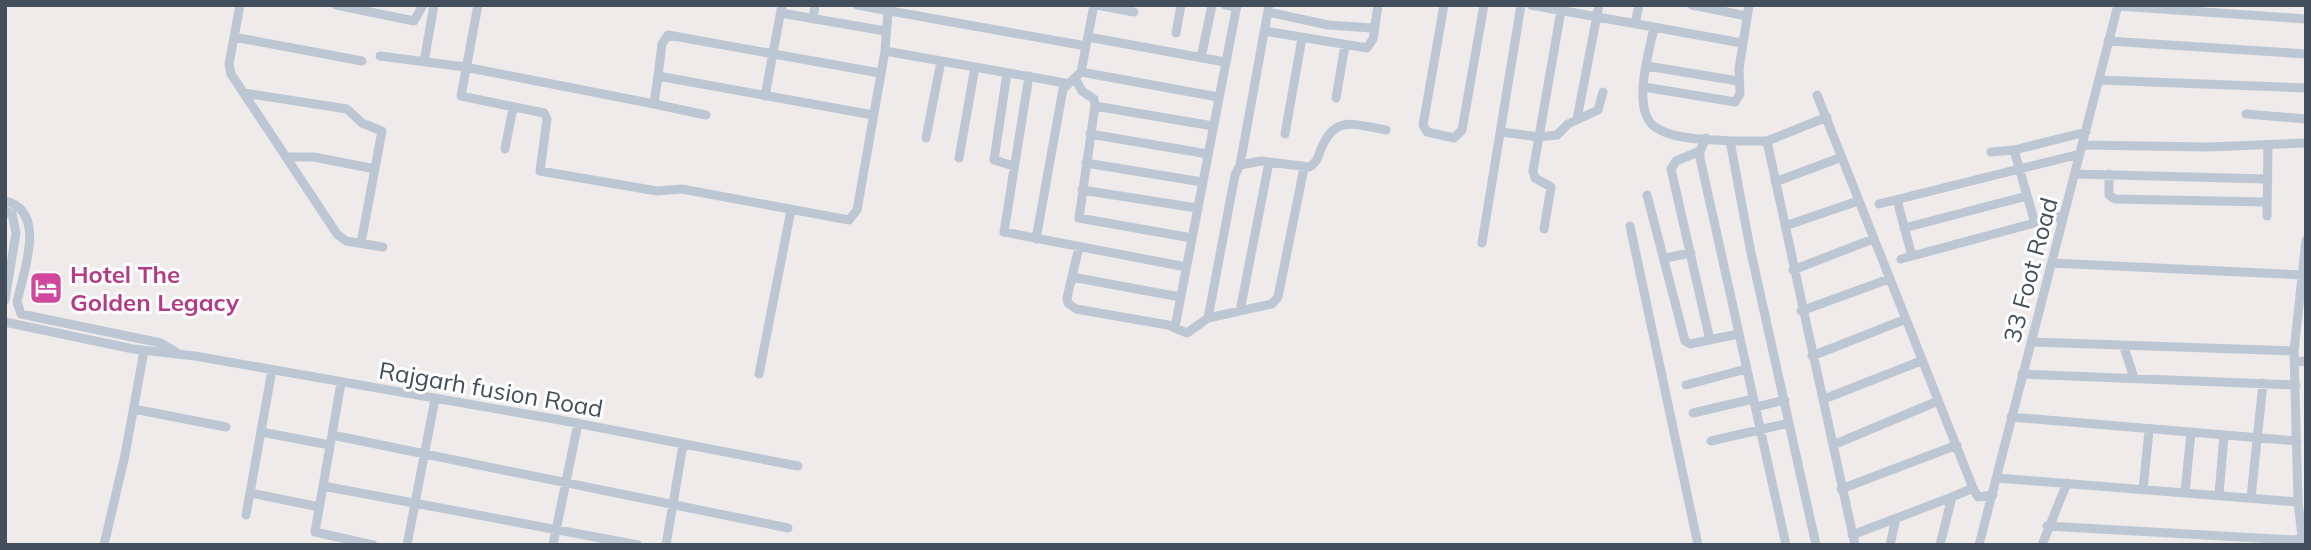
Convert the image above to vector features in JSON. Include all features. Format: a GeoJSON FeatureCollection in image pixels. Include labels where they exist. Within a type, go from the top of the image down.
{"type":"FeatureCollection","features":[{"type":"Feature","properties":{"kind":"street"},"geometry":{"type":"LineString","coordinates":[[240,5],[229,69],[337,234],[346,241],[383,247]]}},
{"type":"Feature","properties":{"kind":"street"},"geometry":{"type":"LineString","coordinates":[[336,5],[414,21],[420,15],[422,5]]}},
{"type":"Feature","properties":{"kind":"street"},"geometry":{"type":"LineString","coordinates":[[424,62],[433,5]]}},
{"type":"Feature","properties":{"kind":"street"},"geometry":{"type":"LineString","coordinates":[[478,5],[460,92],[463,98],[546,115],[539,163],[543,173],[657,191],[682,189],[853,219],[885,51],[888,11]]}},
{"type":"Feature","properties":{"kind":"street"},"geometry":{"type":"LineString","coordinates":[[813,19],[815,5]]}},
{"type":"Feature","properties":{"kind":"street"},"geometry":{"type":"LineString","coordinates":[[857,5],[1225,62]]}},
{"type":"Feature","properties":{"kind":"street"},"geometry":{"type":"LineString","coordinates":[[1134,12],[1096,5],[1078,76],[1082,91],[1094,99],[1095,106],[1080,219],[1192,238]]}},
{"type":"Feature","properties":{"kind":"street"},"geometry":{"type":"LineString","coordinates":[[1177,33],[1181,5]]}},
{"type":"Feature","properties":{"kind":"street"},"geometry":{"type":"LineString","coordinates":[[1201,58],[1212,5]]}},
{"type":"Feature","properties":{"kind":"street"},"geometry":{"type":"LineString","coordinates":[[1175,327],[1237,6],[1225,5]]}},
{"type":"Feature","properties":{"kind":"street"},"geometry":{"type":"LineString","coordinates":[[1265,31],[1367,48],[1373,39],[1378,5]]}},
{"type":"Feature","properties":{"kind":"street"},"geometry":{"type":"LineString","coordinates":[[1444,5],[1423,125],[1427,132],[1454,138],[1462,130],[1484,5]]}},
{"type":"Feature","properties":{"kind":"street"},"geometry":{"type":"LineString","coordinates":[[1482,243],[1521,5]]}},
{"type":"Feature","properties":{"kind":"street"},"geometry":{"type":"LineString","coordinates":[[1531,5],[1561,7],[1654,28],[1742,43]]}},
{"type":"Feature","properties":{"kind":"street"},"geometry":{"type":"LineString","coordinates":[[1577,119],[1599,5]]}},
{"type":"Feature","properties":{"kind":"street"},"geometry":{"type":"LineString","coordinates":[[1635,24],[1639,5]]}},
{"type":"Feature","properties":{"kind":"street"},"geometry":{"type":"LineString","coordinates":[[1692,5],[1747,16]]}},
{"type":"Feature","properties":{"kind":"street"},"geometry":{"type":"LineString","coordinates":[[1644,87],[1731,103],[1739,99],[1742,43],[1749,5]]}},
{"type":"Feature","properties":{"kind":"street"},"geometry":{"type":"LineString","coordinates":[[2118,6],[2306,19]]}},
{"type":"Feature","properties":{"kind":"street","name":"33 Foot Road"},"geometry":{"type":"LineString","coordinates":[[1979,545],[2118,6]]}},
{"type":"Feature","properties":{"kind":"street"},"geometry":{"type":"LineString","coordinates":[[1544,229],[1551,187],[1534,175],[1561,7]]}},
{"type":"Feature","properties":{"kind":"street"},"geometry":{"type":"LineString","coordinates":[[1208,318],[1269,8],[1328,25],[1373,28]]}},
{"type":"Feature","properties":{"kind":"street"},"geometry":{"type":"LineString","coordinates":[[765,96],[781,9],[813,19],[885,31]]}},
{"type":"Feature","properties":{"kind":"street"},"geometry":{"type":"LineString","coordinates":[[1654,28],[1644,87],[1646,117],[1655,127],[1706,138],[1767,141],[1827,117]]}},
{"type":"Feature","properties":{"kind":"street"},"geometry":{"type":"LineString","coordinates":[[654,104],[666,36],[880,74]]}},
{"type":"Feature","properties":{"kind":"street"},"geometry":{"type":"LineString","coordinates":[[234,37],[362,61]]}},
{"type":"Feature","properties":{"kind":"street"},"geometry":{"type":"LineString","coordinates":[[1285,134],[1302,38]]}},
{"type":"Feature","properties":{"kind":"street"},"geometry":{"type":"LineString","coordinates":[[2108,41],[2306,54]]}},
{"type":"Feature","properties":{"kind":"street"},"geometry":{"type":"LineString","coordinates":[[1336,98],[1345,45]]}},
{"type":"Feature","properties":{"kind":"street"},"geometry":{"type":"LineString","coordinates":[[885,51],[1065,83],[1078,76],[1219,97]]}},
{"type":"Feature","properties":{"kind":"street"},"geometry":{"type":"LineString","coordinates":[[380,56],[465,66],[706,116]]}},
{"type":"Feature","properties":{"kind":"street"},"geometry":{"type":"LineString","coordinates":[[926,138],[941,61]]}},
{"type":"Feature","properties":{"kind":"street"},"geometry":{"type":"LineString","coordinates":[[1647,66],[1738,81]]}},
{"type":"Feature","properties":{"kind":"street"},"geometry":{"type":"LineString","coordinates":[[959,158],[975,67]]}},
{"type":"Feature","properties":{"kind":"street"},"geometry":{"type":"LineString","coordinates":[[1007,73],[994,160],[1014,166]]}},
{"type":"Feature","properties":{"kind":"street"},"geometry":{"type":"LineString","coordinates":[[658,76],[873,115]]}},
{"type":"Feature","properties":{"kind":"street"},"geometry":{"type":"LineString","coordinates":[[1029,76],[1003,230],[1036,239],[1186,267]]}},
{"type":"Feature","properties":{"kind":"street"},"geometry":{"type":"LineString","coordinates":[[2099,79],[2306,88]]}},
{"type":"Feature","properties":{"kind":"street"},"geometry":{"type":"LineString","coordinates":[[1036,239],[1065,83]]}},
{"type":"Feature","properties":{"kind":"street"},"geometry":{"type":"LineString","coordinates":[[1502,132],[1539,137],[1557,135],[1577,119],[1598,110],[1603,92]]}},
{"type":"Feature","properties":{"kind":"street"},"geometry":{"type":"LineString","coordinates":[[244,93],[351,111],[362,123],[382,131],[361,243]]}},
{"type":"Feature","properties":{"kind":"street"},"geometry":{"type":"LineString","coordinates":[[1816,96],[1827,117],[1973,488],[1978,497],[1993,495]]}},
{"type":"Feature","properties":{"kind":"street"},"geometry":{"type":"LineString","coordinates":[[1095,106],[1213,126]]}},
{"type":"Feature","properties":{"kind":"street"},"geometry":{"type":"LineString","coordinates":[[505,149],[513,108]]}},
{"type":"Feature","properties":{"kind":"street"},"geometry":{"type":"LineString","coordinates":[[2246,114],[2306,119]]}},
{"type":"Feature","properties":{"kind":"street"},"geometry":{"type":"LineString","coordinates":[[1240,165],[1254,161],[1304,167],[1314,165],[1335,127],[1348,124],[1386,130]]}},
{"type":"Feature","properties":{"kind":"street"},"geometry":{"type":"LineString","coordinates":[[1991,152],[2014,150],[2086,132]]}},
{"type":"Feature","properties":{"kind":"street"},"geometry":{"type":"LineString","coordinates":[[1090,134],[1208,154]]}},
{"type":"Feature","properties":{"kind":"street"},"geometry":{"type":"LineString","coordinates":[[1706,138],[1700,151],[1786,545]]}},
{"type":"Feature","properties":{"kind":"street"},"geometry":{"type":"LineString","coordinates":[[1730,141],[1760,299],[1816,545]]}},
{"type":"Feature","properties":{"kind":"street"},"geometry":{"type":"LineString","coordinates":[[1767,141],[1801,311],[1824,399],[1841,489],[1854,540],[1896,518],[1973,488]]}},
{"type":"Feature","properties":{"kind":"street"},"geometry":{"type":"LineString","coordinates":[[1879,204],[2081,150],[2306,143]]}},
{"type":"Feature","properties":{"kind":"street"},"geometry":{"type":"LineString","coordinates":[[2267,216],[2268,145]]}},
{"type":"Feature","properties":{"kind":"street"},"geometry":{"type":"LineString","coordinates":[[2014,150],[2035,223]]}},
{"type":"Feature","properties":{"kind":"street"},"geometry":{"type":"LineString","coordinates":[[1700,151],[1676,161],[1671,169],[1710,340]]}},
{"type":"Feature","properties":{"kind":"street"},"geometry":{"type":"LineString","coordinates":[[287,157],[314,157],[376,169]]}},
{"type":"Feature","properties":{"kind":"street"},"geometry":{"type":"LineString","coordinates":[[1776,182],[1842,157]]}},
{"type":"Feature","properties":{"kind":"street"},"geometry":{"type":"LineString","coordinates":[[1240,310],[1269,162]]}},
{"type":"Feature","properties":{"kind":"street"},"geometry":{"type":"LineString","coordinates":[[1086,163],[1202,181]]}},
{"type":"Feature","properties":{"kind":"street"},"geometry":{"type":"LineString","coordinates":[[1079,247],[1067,298],[1071,307],[1189,332],[1208,318],[1272,304],[1278,297],[1304,167]]}},
{"type":"Feature","properties":{"kind":"street"},"geometry":{"type":"LineString","coordinates":[[2075,174],[2268,179]]}},
{"type":"Feature","properties":{"kind":"street"},"geometry":{"type":"LineString","coordinates":[[2109,174],[2109,195],[2115,199],[2267,202]]}},
{"type":"Feature","properties":{"kind":"street"},"geometry":{"type":"LineString","coordinates":[[1082,190],[1197,208]]}},
{"type":"Feature","properties":{"kind":"street"},"geometry":{"type":"LineString","coordinates":[[1647,195],[1685,341],[1690,344],[1738,334]]}},
{"type":"Feature","properties":{"kind":"street"},"geometry":{"type":"LineString","coordinates":[[1904,228],[2027,197]]}},
{"type":"Feature","properties":{"kind":"street"},"geometry":{"type":"LineString","coordinates":[[1897,200],[1912,256]]}},
{"type":"Feature","properties":{"kind":"street","name":"Rajgarh fusion Road"},"geometry":{"type":"LineString","coordinates":[[5,201],[21,209],[30,225],[17,302],[22,314],[162,343],[178,353]]}},
{"type":"Feature","properties":{"kind":"street"},"geometry":{"type":"LineString","coordinates":[[1785,226],[1858,201]]}},
{"type":"Feature","properties":{"kind":"street"},"geometry":{"type":"LineString","coordinates":[[759,374],[791,210]]}},
{"type":"Feature","properties":{"kind":"street"},"geometry":{"type":"LineString","coordinates":[[5,211],[12,214],[16,227],[5,300]]}},
{"type":"Feature","properties":{"kind":"street"},"geometry":{"type":"LineString","coordinates":[[1901,259],[2064,215]]}},
{"type":"Feature","properties":{"kind":"street"},"geometry":{"type":"LineString","coordinates":[[1630,226],[1698,545]]}},
{"type":"Feature","properties":{"kind":"street"},"geometry":{"type":"LineString","coordinates":[[1793,271],[1873,239]]}},
{"type":"Feature","properties":{"kind":"street"},"geometry":{"type":"LineString","coordinates":[[2047,526],[2304,540],[2298,502],[2294,351],[2302,308],[2306,240]]}},
{"type":"Feature","properties":{"kind":"street"},"geometry":{"type":"LineString","coordinates":[[1665,258],[1691,253]]}},
{"type":"Feature","properties":{"kind":"street"},"geometry":{"type":"LineString","coordinates":[[2052,262],[2304,270]]}},
{"type":"Feature","properties":{"kind":"street"},"geometry":{"type":"LineString","coordinates":[[1072,277],[1180,297]]}},
{"type":"Feature","properties":{"kind":"street"},"geometry":{"type":"LineString","coordinates":[[1801,311],[1889,279]]}},
{"type":"Feature","properties":{"kind":"street"},"geometry":{"type":"LineString","coordinates":[[1812,356],[1906,319]]}},
{"type":"Feature","properties":{"kind":"street","name":"Rajgarh fusion Road"},"geometry":{"type":"LineString","coordinates":[[5,322],[144,351],[178,353],[578,423],[798,466]]}},
{"type":"Feature","properties":{"kind":"street"},"geometry":{"type":"LineString","coordinates":[[2032,341],[2123,347],[2294,351]]}},
{"type":"Feature","properties":{"kind":"street"},"geometry":{"type":"LineString","coordinates":[[2123,347],[2134,378]]}},
{"type":"Feature","properties":{"kind":"street"},"geometry":{"type":"LineString","coordinates":[[104,545],[144,351]]}},
{"type":"Feature","properties":{"kind":"street"},"geometry":{"type":"LineString","coordinates":[[1824,399],[1922,361]]}},
{"type":"Feature","properties":{"kind":"street"},"geometry":{"type":"LineString","coordinates":[[2295,362],[2306,361]]}},
{"type":"Feature","properties":{"kind":"street"},"geometry":{"type":"LineString","coordinates":[[1686,385],[1746,369]]}},
{"type":"Feature","properties":{"kind":"street"},"geometry":{"type":"LineString","coordinates":[[246,515],[272,370]]}},
{"type":"Feature","properties":{"kind":"street"},"geometry":{"type":"LineString","coordinates":[[2022,374],[2296,385]]}},
{"type":"Feature","properties":{"kind":"street"},"geometry":{"type":"LineString","coordinates":[[341,383],[315,527],[319,535],[373,545]]}},
{"type":"Feature","properties":{"kind":"street"},"geometry":{"type":"LineString","coordinates":[[2251,498],[2263,383]]}},
{"type":"Feature","properties":{"kind":"street"},"geometry":{"type":"LineString","coordinates":[[407,545],[435,399]]}},
{"type":"Feature","properties":{"kind":"street"},"geometry":{"type":"LineString","coordinates":[[1693,413],[1785,400]]}},
{"type":"Feature","properties":{"kind":"street"},"geometry":{"type":"LineString","coordinates":[[1833,445],[1938,401]]}},
{"type":"Feature","properties":{"kind":"street"},"geometry":{"type":"LineString","coordinates":[[134,409],[226,427]]}},
{"type":"Feature","properties":{"kind":"street"},"geometry":{"type":"LineString","coordinates":[[2011,417],[2255,440],[2297,441]]}},
{"type":"Feature","properties":{"kind":"street"},"geometry":{"type":"LineString","coordinates":[[553,545],[578,423]]}},
{"type":"Feature","properties":{"kind":"street"},"geometry":{"type":"LineString","coordinates":[[1711,440],[1789,424]]}},
{"type":"Feature","properties":{"kind":"street"},"geometry":{"type":"LineString","coordinates":[[2143,489],[2149,431]]}},
{"type":"Feature","properties":{"kind":"street"},"geometry":{"type":"LineString","coordinates":[[261,432],[330,445]]}},
{"type":"Feature","properties":{"kind":"street"},"geometry":{"type":"LineString","coordinates":[[2185,492],[2191,433]]}},
{"type":"Feature","properties":{"kind":"street"},"geometry":{"type":"LineString","coordinates":[[332,435],[788,528]]}},
{"type":"Feature","properties":{"kind":"street"},"geometry":{"type":"LineString","coordinates":[[2219,495],[2224,436]]}},
{"type":"Feature","properties":{"kind":"street"},"geometry":{"type":"LineString","coordinates":[[666,545],[683,445]]}},
{"type":"Feature","properties":{"kind":"street"},"geometry":{"type":"LineString","coordinates":[[1841,489],[1957,445]]}},
{"type":"Feature","properties":{"kind":"street"},"geometry":{"type":"LineString","coordinates":[[1997,478],[2298,502]]}},
{"type":"Feature","properties":{"kind":"street"},"geometry":{"type":"LineString","coordinates":[[2042,545],[2047,526],[2067,484]]}},
{"type":"Feature","properties":{"kind":"street"},"geometry":{"type":"LineString","coordinates":[[323,486],[638,545]]}},
{"type":"Feature","properties":{"kind":"street"},"geometry":{"type":"LineString","coordinates":[[250,493],[319,507]]}},
{"type":"Feature","properties":{"kind":"street"},"geometry":{"type":"LineString","coordinates":[[1940,545],[1952,497]]}},
{"type":"Feature","properties":{"kind":"street"},"geometry":{"type":"LineString","coordinates":[[1891,545],[1896,518]]}},
{"type":"Feature","properties":{"kind":"street"},"geometry":{"type":"LineString","coordinates":[[2209,545],[2217,536]]}},
{"type":"Feature","properties":{"kind":"place","name":"Hotel The Golden Legacy"},"geometry":{"type":"Point","coordinates":[46,288]}}]}
